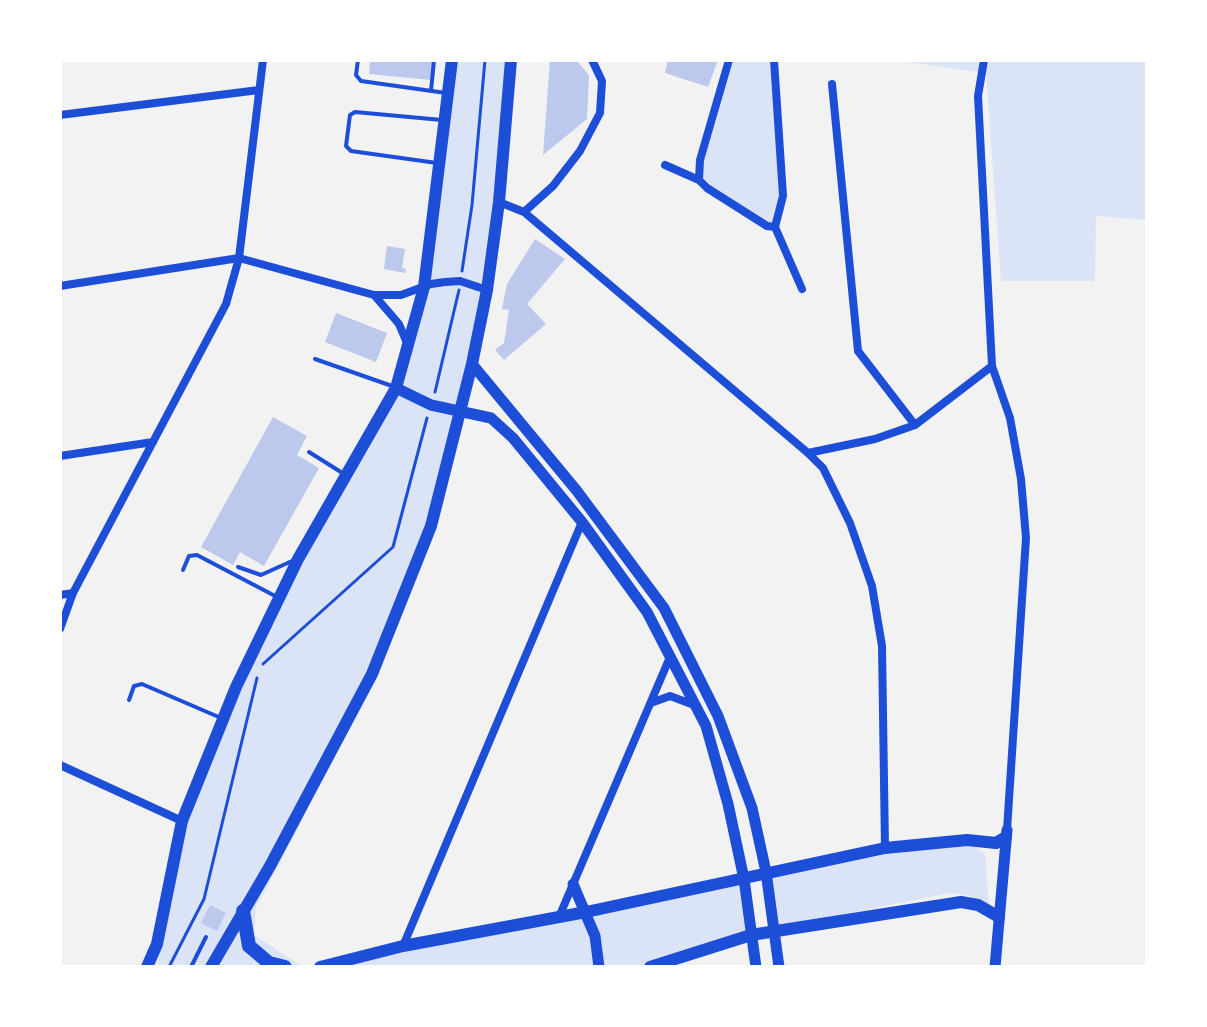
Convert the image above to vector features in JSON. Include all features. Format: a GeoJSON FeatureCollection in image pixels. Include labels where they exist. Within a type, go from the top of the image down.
{"type":"FeatureCollection","features":[{"type":"Feature","properties":{"kind":"main road"},"geometry":{"type":"LineString","coordinates":[[147,967],[157,944],[182,821],[223,718],[298,559],[396,388],[424,287],[452,60]]}},
{"type":"Feature","properties":{"kind":"main road"},"geometry":{"type":"LineString","coordinates":[[211,967],[270,866],[372,674],[431,526],[472,364],[487,290],[499,202],[511,60]]}},
{"type":"Feature","properties":{"kind":"main road"},"geometry":{"type":"LineString","coordinates":[[320,967],[403,946],[586,912],[885,848],[967,840],[996,843],[1006,833]]}},
{"type":"Feature","properties":{"kind":"main road"},"geometry":{"type":"LineString","coordinates":[[650,967],[751,935],[961,902],[978,905],[999,917]]}},
{"type":"Feature","properties":{"kind":"main road"},"geometry":{"type":"LineString","coordinates":[[243,911],[249,946],[269,963],[285,967]]}},
{"type":"Feature","properties":{"kind":"street"},"geometry":{"type":"LineString","coordinates":[[60,629],[73,593],[226,304],[239,258],[263,60]]}},
{"type":"Feature","properties":{"kind":"street"},"geometry":{"type":"LineString","coordinates":[[524,212],[553,186],[580,151],[600,113],[602,81],[592,60]]}},
{"type":"Feature","properties":{"kind":"street"},"geometry":{"type":"LineString","coordinates":[[699,180],[700,160],[729,60]]}},
{"type":"Feature","properties":{"kind":"street"},"geometry":{"type":"LineString","coordinates":[[774,60],[783,196],[775,227],[802,289]]}},
{"type":"Feature","properties":{"kind":"street"},"geometry":{"type":"LineString","coordinates":[[984,60],[978,96],[992,366],[1010,418],[1021,479],[1026,538],[995,967]]}},
{"type":"Feature","properties":{"kind":"street"},"geometry":{"type":"LineString","coordinates":[[832,84],[858,351],[915,425]]}},
{"type":"Feature","properties":{"kind":"street"},"geometry":{"type":"LineString","coordinates":[[60,115],[259,90]]}},
{"type":"Feature","properties":{"kind":"street"},"geometry":{"type":"LineString","coordinates":[[665,165],[699,180],[767,226],[775,227]]}},
{"type":"Feature","properties":{"kind":"street"},"geometry":{"type":"LineString","coordinates":[[499,202],[524,212],[823,468],[850,523],[872,586],[882,646],[885,848]]}},
{"type":"Feature","properties":{"kind":"street"},"geometry":{"type":"LineString","coordinates":[[60,286],[239,258],[374,295],[401,295],[431,284],[460,281],[487,290]]}},
{"type":"Feature","properties":{"kind":"street"},"geometry":{"type":"LineString","coordinates":[[374,295],[399,324],[408,348]]}},
{"type":"Feature","properties":{"kind":"street"},"geometry":{"type":"LineString","coordinates":[[472,364],[577,491],[664,608],[718,716],[752,808],[766,872],[779,967]]}},
{"type":"Feature","properties":{"kind":"street"},"geometry":{"type":"LineString","coordinates":[[808,453],[875,439],[915,425],[992,366]]}},
{"type":"Feature","properties":{"kind":"street"},"geometry":{"type":"LineString","coordinates":[[396,388],[431,405],[491,418],[513,438],[582,522],[647,612],[706,726],[728,804],[744,879],[756,967]]}},
{"type":"Feature","properties":{"kind":"street"},"geometry":{"type":"LineString","coordinates":[[60,456],[153,442]]}},
{"type":"Feature","properties":{"kind":"street"},"geometry":{"type":"LineString","coordinates":[[403,946],[582,522]]}},
{"type":"Feature","properties":{"kind":"street"},"geometry":{"type":"LineString","coordinates":[[60,595],[73,593]]}},
{"type":"Feature","properties":{"kind":"street"},"geometry":{"type":"LineString","coordinates":[[559,917],[670,657]]}},
{"type":"Feature","properties":{"kind":"street"},"geometry":{"type":"LineString","coordinates":[[650,704],[670,696],[695,705]]}},
{"type":"Feature","properties":{"kind":"street"},"geometry":{"type":"LineString","coordinates":[[60,765],[182,821]]}},
{"type":"Feature","properties":{"kind":"street"},"geometry":{"type":"LineString","coordinates":[[573,884],[595,936],[599,967]]}},
{"type":"Feature","properties":{"kind":"lane"},"geometry":{"type":"LineString","coordinates":[[358,60],[356,75],[361,81],[448,93]]}},
{"type":"Feature","properties":{"kind":"lane"},"geometry":{"type":"LineString","coordinates":[[431,91],[434,60]]}},
{"type":"Feature","properties":{"kind":"lane"},"geometry":{"type":"LineString","coordinates":[[439,163],[351,151],[346,146],[350,115],[355,112],[444,120]]}},
{"type":"Feature","properties":{"kind":"lane"},"geometry":{"type":"LineString","coordinates":[[315,359],[396,388]]}},
{"type":"Feature","properties":{"kind":"lane"},"geometry":{"type":"LineString","coordinates":[[309,452],[346,475]]}},
{"type":"Feature","properties":{"kind":"lane"},"geometry":{"type":"LineString","coordinates":[[183,570],[189,556],[197,555],[279,599]]}},
{"type":"Feature","properties":{"kind":"lane"},"geometry":{"type":"LineString","coordinates":[[238,567],[261,575],[298,559]]}},
{"type":"Feature","properties":{"kind":"lane"},"geometry":{"type":"LineString","coordinates":[[129,700],[134,686],[142,684],[223,718]]}},
{"type":"Feature","properties":{"kind":"lane"},"geometry":{"type":"LineString","coordinates":[[191,967],[206,937]]}},
{"type":"Feature","properties":{"kind":"path"},"geometry":{"type":"LineString","coordinates":[[169,967],[204,899],[259,667],[393,547],[450,335],[472,205],[485,60]]}},
{"type":"Feature","properties":{"kind":"shaded area"},"geometry":{"type":"Polygon","coordinates":[[[453,60],[509,60],[487,290],[430,525],[371,674],[293,838],[256,907],[254,935],[304,967],[158,967],[159,945],[184,822],[238,689],[302,560],[369,443],[422,302],[453,60]]]}},
{"type":"Feature","properties":{"kind":"shaded area"},"geometry":{"type":"Polygon","coordinates":[[[730,60],[773,60],[781,195],[775,225],[767,223],[700,179],[701,160],[730,60]]]}},
{"type":"Feature","properties":{"kind":"shaded area"},"geometry":{"type":"Polygon","coordinates":[[[892,60],[1147,60],[1147,220],[1096,216],[1095,281],[1001,281],[986,73],[892,60]]]}},
{"type":"Feature","properties":{"kind":"shaded area"},"geometry":{"type":"Polygon","coordinates":[[[972,845],[985,854],[989,906],[970,896],[951,893],[778,927],[769,874],[884,850],[972,845]]]}},
{"type":"Feature","properties":{"kind":"shaded area"},"geometry":{"type":"Polygon","coordinates":[[[742,881],[749,934],[644,967],[601,967],[591,915],[742,881]]]}},
{"type":"Feature","properties":{"kind":"shaded area"},"geometry":{"type":"Polygon","coordinates":[[[585,915],[592,938],[595,967],[333,967],[404,948],[585,915]]]}},
{"type":"Feature","properties":{"kind":"building"},"geometry":{"type":"Polygon","coordinates":[[[370,60],[433,60],[431,80],[369,74],[370,60]]]}},
{"type":"Feature","properties":{"kind":"building"},"geometry":{"type":"Polygon","coordinates":[[[550,60],[576,60],[589,75],[587,119],[543,155],[550,60]]]}},
{"type":"Feature","properties":{"kind":"building"},"geometry":{"type":"Polygon","coordinates":[[[668,60],[718,60],[708,87],[665,73],[668,60]]]}},
{"type":"Feature","properties":{"kind":"building"},"geometry":{"type":"Polygon","coordinates":[[[535,239],[565,259],[527,304],[546,324],[504,360],[495,350],[504,343],[509,310],[502,309],[507,284],[535,239]]]}},
{"type":"Feature","properties":{"kind":"building"},"geometry":{"type":"Polygon","coordinates":[[[387,246],[405,249],[402,268],[406,269],[405,273],[384,269],[387,246]]]}},
{"type":"Feature","properties":{"kind":"building"},"geometry":{"type":"Polygon","coordinates":[[[336,313],[387,333],[376,362],[325,342],[336,313]]]}},
{"type":"Feature","properties":{"kind":"building"},"geometry":{"type":"Polygon","coordinates":[[[273,417],[307,436],[297,455],[319,468],[264,566],[240,552],[233,565],[201,547],[273,417]]]}},
{"type":"Feature","properties":{"kind":"building"},"geometry":{"type":"Polygon","coordinates":[[[210,905],[226,913],[217,931],[201,923],[210,905]]]}}]}
